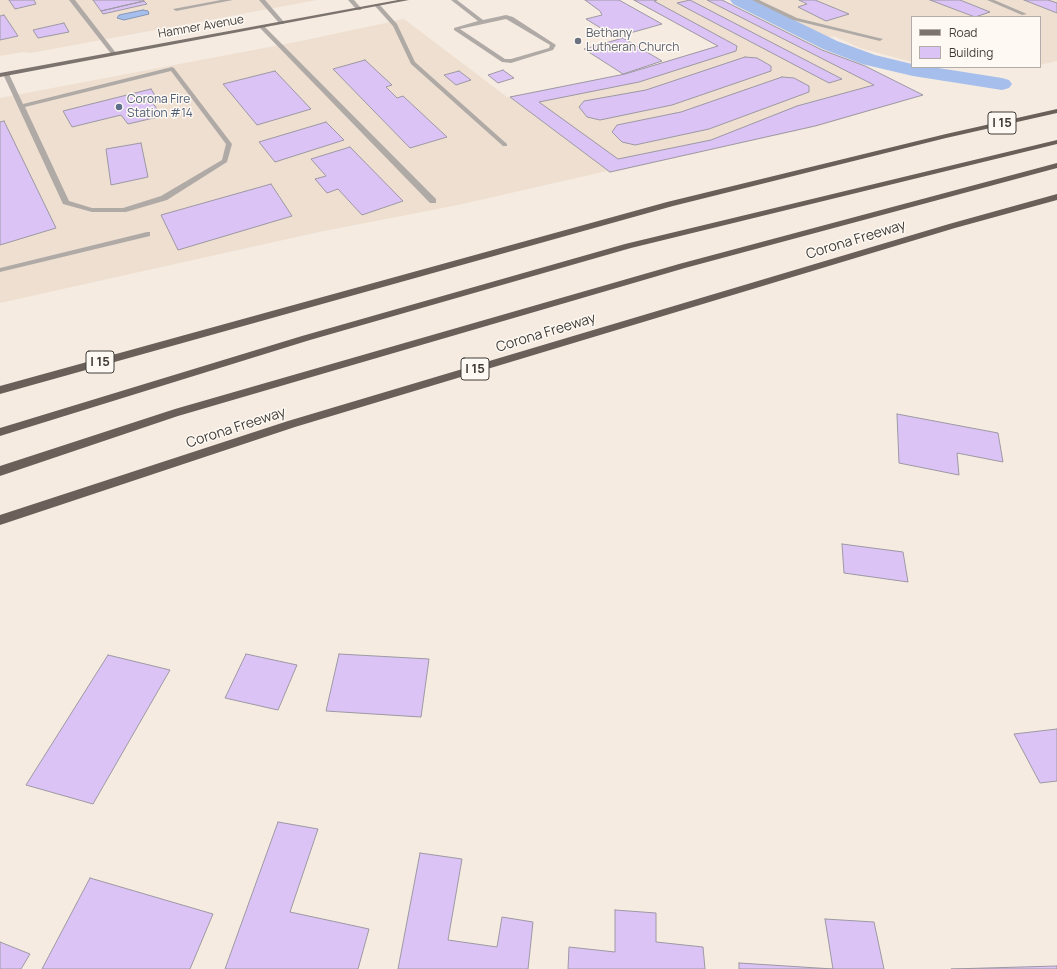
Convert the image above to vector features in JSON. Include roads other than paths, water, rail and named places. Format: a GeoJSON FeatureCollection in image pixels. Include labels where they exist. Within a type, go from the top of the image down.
{"type":"FeatureCollection","features":[{"type":"Feature","properties":{"kind":"highway"},"geometry":{"type":"LineString","coordinates":[[946,136],[1057,103]]}},
{"type":"Feature","properties":{"kind":"highway","name":"I 15"},"geometry":{"type":"LineString","coordinates":[[0,390],[670,204],[946,136],[1057,111]]}},
{"type":"Feature","properties":{"kind":"highway"},"geometry":{"type":"LineString","coordinates":[[0,432],[306,338],[628,246],[1057,142]]}},
{"type":"Feature","properties":{"kind":"highway"},"geometry":{"type":"LineString","coordinates":[[0,471],[175,413],[682,266],[1057,165]]}},
{"type":"Feature","properties":{"kind":"highway","name":"Corona Freeway"},"geometry":{"type":"LineString","coordinates":[[0,520],[300,421],[952,226],[1057,197]]}},
{"type":"Feature","properties":{"kind":"main road","name":"Hamner Avenue"},"geometry":{"type":"LineString","coordinates":[[3,74],[406,0]]}},
{"type":"Feature","properties":{"kind":"lane"},"geometry":{"type":"LineString","coordinates":[[72,0],[114,54]]}},
{"type":"Feature","properties":{"kind":"lane"},"geometry":{"type":"LineString","coordinates":[[176,9],[230,0]]}},
{"type":"Feature","properties":{"kind":"lane"},"geometry":{"type":"LineString","coordinates":[[262,0],[282,23]]}},
{"type":"Feature","properties":{"kind":"lane"},"geometry":{"type":"LineString","coordinates":[[351,0],[358,9]]}},
{"type":"Feature","properties":{"kind":"lane"},"geometry":{"type":"LineString","coordinates":[[454,0],[482,22],[506,17],[511,18],[553,45],[551,49],[510,61],[504,60],[456,29],[482,22]]}},
{"type":"Feature","properties":{"kind":"lane"},"geometry":{"type":"LineString","coordinates":[[755,0],[795,19],[880,39]]}},
{"type":"Feature","properties":{"kind":"lane"},"geometry":{"type":"LineString","coordinates":[[990,0],[1024,14]]}},
{"type":"Feature","properties":{"kind":"lane"},"geometry":{"type":"LineString","coordinates":[[377,5],[395,25],[413,63],[505,145]]}},
{"type":"Feature","properties":{"kind":"lane"},"geometry":{"type":"LineString","coordinates":[[262,27],[433,201]]}},
{"type":"Feature","properties":{"kind":"lane"},"geometry":{"type":"LineString","coordinates":[[3,74],[66,202],[92,210],[123,210],[164,198],[225,160],[230,144],[172,69],[20,106]]}},
{"type":"Feature","properties":{"kind":"lane"},"geometry":{"type":"LineString","coordinates":[[0,270],[147,234]]}},
{"type":"Feature","properties":{"kind":"water"},"geometry":{"type":"Polygon","coordinates":[[[143,10],[148,11],[149,14],[124,20],[117,18],[119,15],[143,10]]]}},
{"type":"Feature","properties":{"kind":"waterway"},"geometry":{"type":"LineString","coordinates":[[739,0],[830,45],[869,60],[913,70],[1002,84]]}},
{"type":"Feature","properties":{"kind":"place","name":"Bethany Lutheran Church"},"geometry":{"type":"Point","coordinates":[578,41]}},
{"type":"Feature","properties":{"kind":"place","name":"Corona Fire Station #14"},"geometry":{"type":"Point","coordinates":[119,107]}}]}
